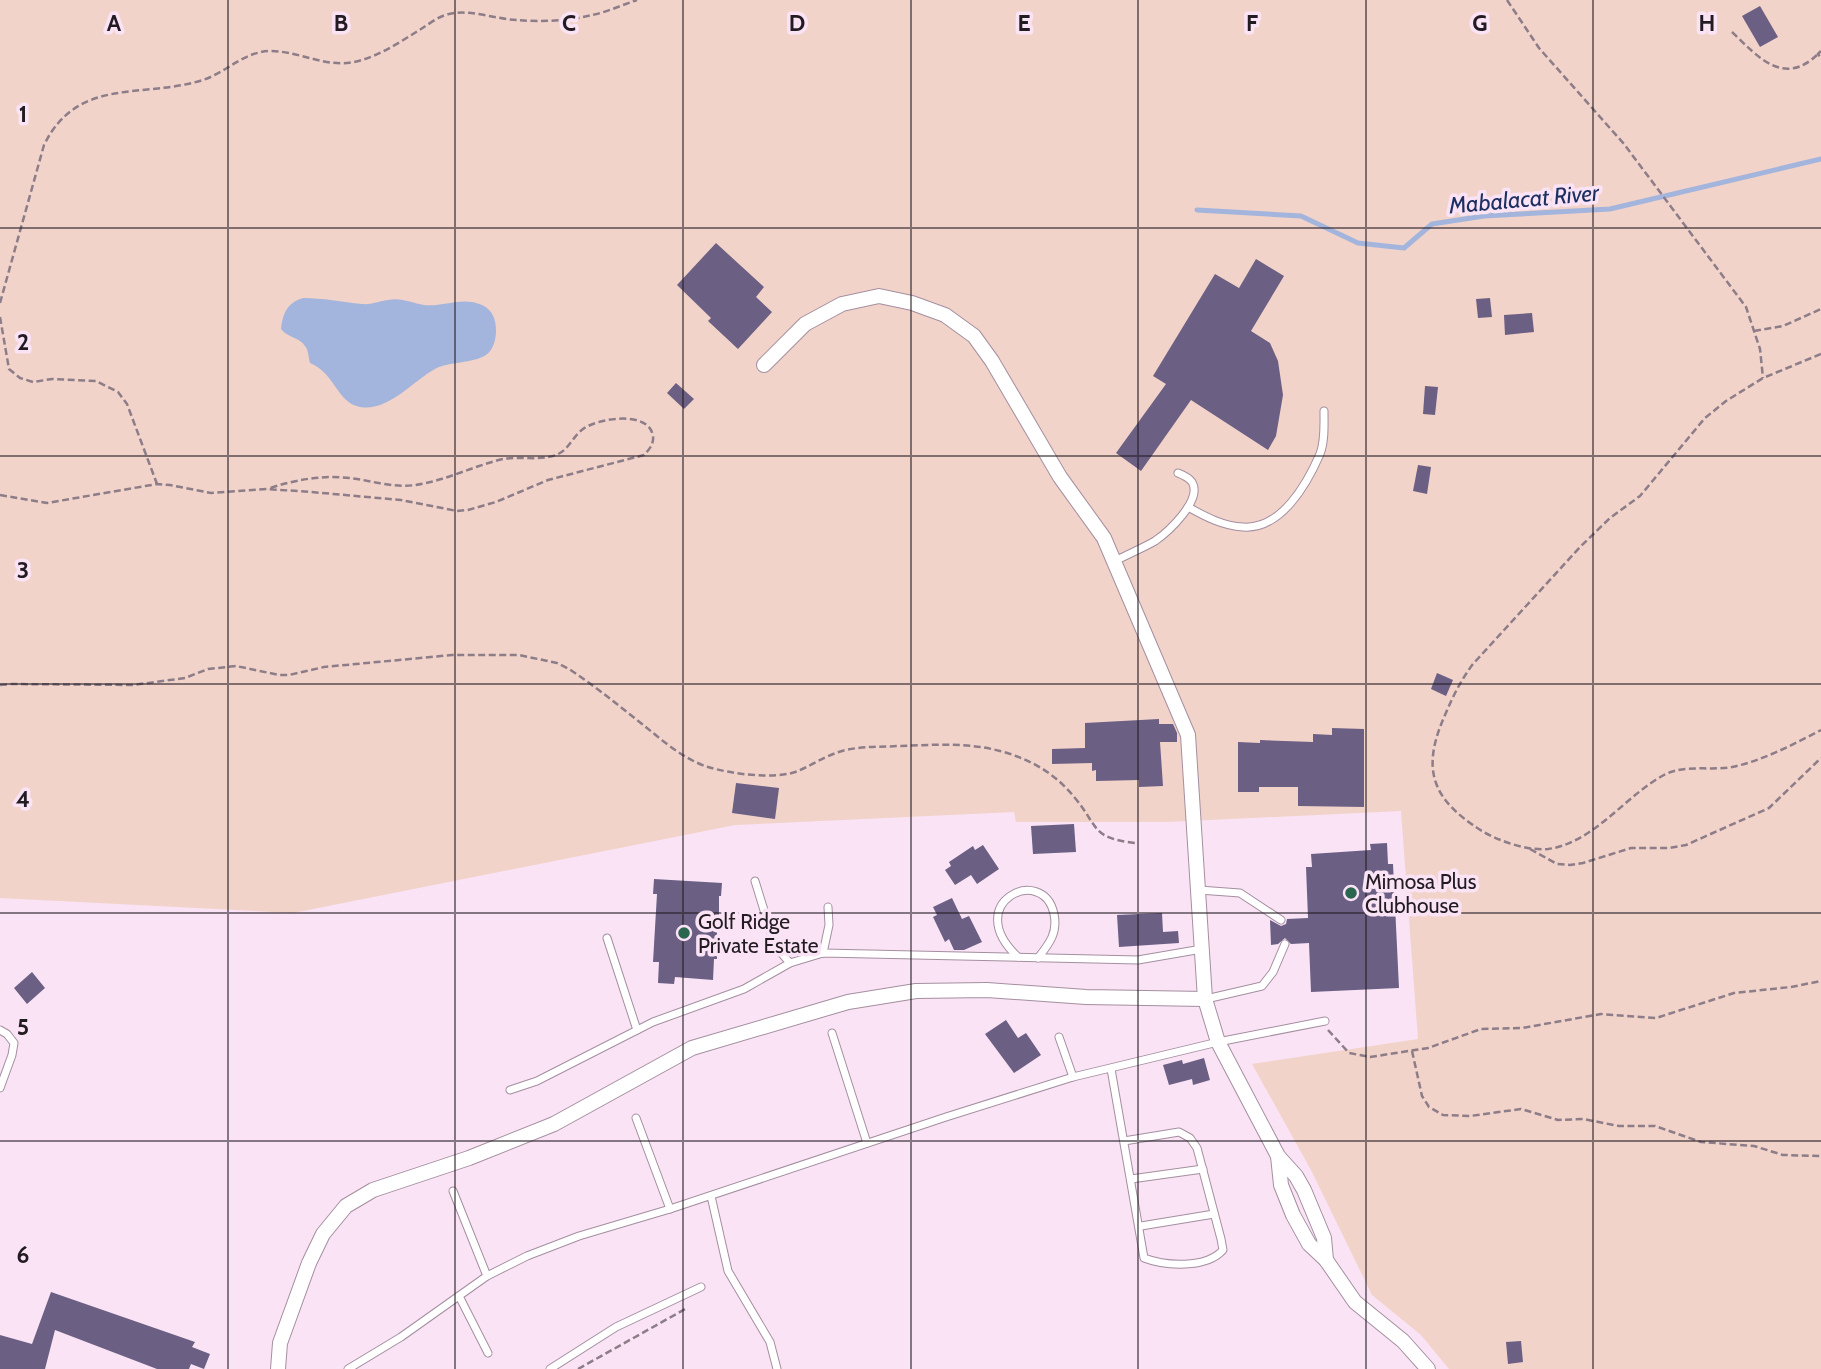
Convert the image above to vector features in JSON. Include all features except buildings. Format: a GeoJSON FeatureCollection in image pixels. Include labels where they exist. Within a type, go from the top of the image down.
{"type":"FeatureCollection","features":[{"type":"Feature","properties":{"kind":"street"},"geometry":{"type":"LineString","coordinates":[[764,365],[805,324],[842,304],[879,296],[912,303],[945,315],[974,337],[992,361],[1054,466],[1104,538],[1188,735],[1205,999],[1218,1042],[1278,1156],[1282,1185],[1293,1215],[1309,1244],[1326,1260],[1355,1302],[1403,1341],[1428,1369]]}},
{"type":"Feature","properties":{"kind":"street"},"geometry":{"type":"LineString","coordinates":[[278,1369],[280,1343],[309,1263],[323,1234],[346,1206],[373,1190],[469,1158],[554,1124],[692,1048],[848,1002],[916,991],[987,990],[1086,998],[1205,999]]}},
{"type":"Feature","properties":{"kind":"lane"},"geometry":{"type":"LineString","coordinates":[[1188,507],[1217,523],[1245,528],[1266,524],[1282,512],[1297,494],[1321,452],[1324,411]]}},
{"type":"Feature","properties":{"kind":"lane"},"geometry":{"type":"LineString","coordinates":[[1115,561],[1154,541],[1167,531],[1188,507],[1194,488],[1191,481],[1178,472]]}},
{"type":"Feature","properties":{"kind":"lane"},"geometry":{"type":"LineString","coordinates":[[755,881],[775,946],[790,963]]}},
{"type":"Feature","properties":{"kind":"lane"},"geometry":{"type":"LineString","coordinates":[[1017,957],[1001,937],[996,918],[1002,902],[1008,896],[1024,890],[1032,891],[1047,900],[1054,915],[1056,926],[1053,937],[1038,958]]}},
{"type":"Feature","properties":{"kind":"lane"},"geometry":{"type":"LineString","coordinates":[[1198,890],[1240,893],[1281,920]]}},
{"type":"Feature","properties":{"kind":"lane"},"geometry":{"type":"LineString","coordinates":[[823,953],[829,925],[828,907]]}},
{"type":"Feature","properties":{"kind":"lane"},"geometry":{"type":"LineString","coordinates":[[607,938],[637,1030]]}},
{"type":"Feature","properties":{"kind":"lane"},"geometry":{"type":"LineString","coordinates":[[1205,999],[1262,986],[1273,972],[1284,944]]}},
{"type":"Feature","properties":{"kind":"lane"},"geometry":{"type":"LineString","coordinates":[[510,1090],[537,1081],[653,1022],[744,989],[790,963],[823,953],[1138,960],[1202,949]]}},
{"type":"Feature","properties":{"kind":"lane"},"geometry":{"type":"LineString","coordinates":[[348,1369],[401,1337],[487,1276],[527,1256],[579,1236],[711,1196],[1073,1077],[1218,1042],[1325,1021]]}},
{"type":"Feature","properties":{"kind":"lane"},"geometry":{"type":"LineString","coordinates":[[0,1030],[14,1043],[0,1088]]}},
{"type":"Feature","properties":{"kind":"lane"},"geometry":{"type":"LineString","coordinates":[[832,1033],[867,1143]]}},
{"type":"Feature","properties":{"kind":"lane"},"geometry":{"type":"LineString","coordinates":[[1059,1037],[1073,1077]]}},
{"type":"Feature","properties":{"kind":"lane"},"geometry":{"type":"LineString","coordinates":[[1111,1069],[1144,1258],[1162,1265],[1191,1264],[1218,1255],[1223,1250],[1197,1147],[1190,1138],[1179,1132],[1124,1142]]}},
{"type":"Feature","properties":{"kind":"lane"},"geometry":{"type":"LineString","coordinates":[[636,1118],[670,1209]]}},
{"type":"Feature","properties":{"kind":"lane"},"geometry":{"type":"LineString","coordinates":[[1131,1179],[1203,1169]]}},
{"type":"Feature","properties":{"kind":"lane"},"geometry":{"type":"LineString","coordinates":[[453,1191],[487,1276]]}},
{"type":"Feature","properties":{"kind":"lane"},"geometry":{"type":"LineString","coordinates":[[711,1196],[728,1271],[771,1342],[777,1369]]}},
{"type":"Feature","properties":{"kind":"lane"},"geometry":{"type":"LineString","coordinates":[[1140,1226],[1214,1214]]}},
{"type":"Feature","properties":{"kind":"lane"},"geometry":{"type":"LineString","coordinates":[[550,1369],[616,1327],[698,1288]]}},
{"type":"Feature","properties":{"kind":"lane"},"geometry":{"type":"LineString","coordinates":[[459,1296],[488,1353]]}},
{"type":"Feature","properties":{"kind":"path"},"geometry":{"type":"LineString","coordinates":[[0,303],[44,145],[62,117],[98,97],[201,81],[239,59],[262,52],[285,52],[328,62],[353,62],[397,44],[447,14],[476,14],[524,21],[560,19],[591,16],[637,0]]}},
{"type":"Feature","properties":{"kind":"path"},"geometry":{"type":"LineString","coordinates":[[1507,0],[1539,48],[1624,144],[1746,307],[1760,349],[1763,378]]}},
{"type":"Feature","properties":{"kind":"path"},"geometry":{"type":"LineString","coordinates":[[1732,32],[1764,60],[1787,70],[1805,65],[1820,55]]}},
{"type":"Feature","properties":{"kind":"path"},"geometry":{"type":"LineString","coordinates":[[1754,331],[1783,326],[1821,309]]}},
{"type":"Feature","properties":{"kind":"path"},"geometry":{"type":"LineString","coordinates":[[0,317],[9,369],[20,378],[33,382],[52,379],[96,381],[118,392],[127,404],[157,484]]}},
{"type":"Feature","properties":{"kind":"path"},"geometry":{"type":"LineString","coordinates":[[1821,354],[1763,378],[1726,401],[1705,418],[1640,496],[1610,518],[1580,547],[1473,664],[1459,683],[1434,739],[1431,758],[1433,777],[1439,792],[1455,810],[1489,835],[1528,847],[1546,849],[1586,833],[1665,775],[1680,769],[1735,766],[1821,730]]}},
{"type":"Feature","properties":{"kind":"path"},"geometry":{"type":"LineString","coordinates":[[0,495],[47,503],[157,484],[211,494],[267,489],[401,500],[457,511],[468,510],[496,502],[548,480],[638,457],[650,449],[653,434],[638,420],[615,419],[601,421],[582,429],[564,450],[552,456],[505,459],[413,486],[328,476],[267,489]]}},
{"type":"Feature","properties":{"kind":"path"},"geometry":{"type":"LineString","coordinates":[[0,685],[133,685],[186,678],[223,666],[289,675],[324,667],[405,659],[452,655],[519,655],[557,663],[599,690],[670,747],[709,768],[771,776],[794,773],[831,753],[858,748],[937,744],[995,749],[1021,756],[1056,778],[1076,799],[1092,826],[1100,833],[1113,840],[1135,843]]}},
{"type":"Feature","properties":{"kind":"path"},"geometry":{"type":"LineString","coordinates":[[1528,847],[1557,864],[1570,865],[1631,848],[1670,848],[1686,845],[1769,808],[1821,758]]}},
{"type":"Feature","properties":{"kind":"path"},"geometry":{"type":"LineString","coordinates":[[1325,1021],[1338,1044],[1349,1053],[1358,1057],[1370,1057],[1412,1051],[1481,1029],[1522,1028],[1587,1015],[1656,1018],[1734,993],[1821,981]]}},
{"type":"Feature","properties":{"kind":"path"},"geometry":{"type":"LineString","coordinates":[[1412,1051],[1422,1096],[1429,1107],[1443,1115],[1470,1116],[1521,1110],[1558,1121],[1583,1119],[1619,1126],[1655,1126],[1701,1142],[1754,1146],[1783,1155],[1821,1156]]}},
{"type":"Feature","properties":{"kind":"path"},"geometry":{"type":"LineString","coordinates":[[578,1369],[650,1327],[686,1310],[698,1288]]}},
{"type":"Feature","properties":{"kind":"shaded area"},"geometry":{"type":"Polygon","coordinates":[[[0,0],[1821,0],[1821,1369],[1449,1369],[1421,1335],[1372,1295],[1311,1170],[1252,1064],[1418,1039],[1401,811],[1167,822],[1016,822],[1014,812],[735,825],[293,913],[0,898],[0,0]]]}},
{"type":"Feature","properties":{"kind":"water"},"geometry":{"type":"Polygon","coordinates":[[[303,298],[365,304],[393,299],[424,305],[475,302],[486,307],[493,316],[495,338],[486,355],[441,366],[390,400],[380,405],[360,407],[346,400],[325,374],[310,363],[303,343],[281,329],[287,309],[303,298]]]}},
{"type":"Feature","properties":{"kind":"waterway","name":"Mabalacat River"},"geometry":{"type":"LineString","coordinates":[[1197,210],[1301,216],[1358,243],[1404,248],[1432,224],[1484,216],[1610,209],[1821,159]]}},
{"type":"Feature","properties":{"kind":"place","name":"Mimosa Plus Clubhouse"},"geometry":{"type":"Point","coordinates":[1351,893]}},
{"type":"Feature","properties":{"kind":"place","name":"Golf Ridge Private Estate"},"geometry":{"type":"Point","coordinates":[684,933]}}]}
